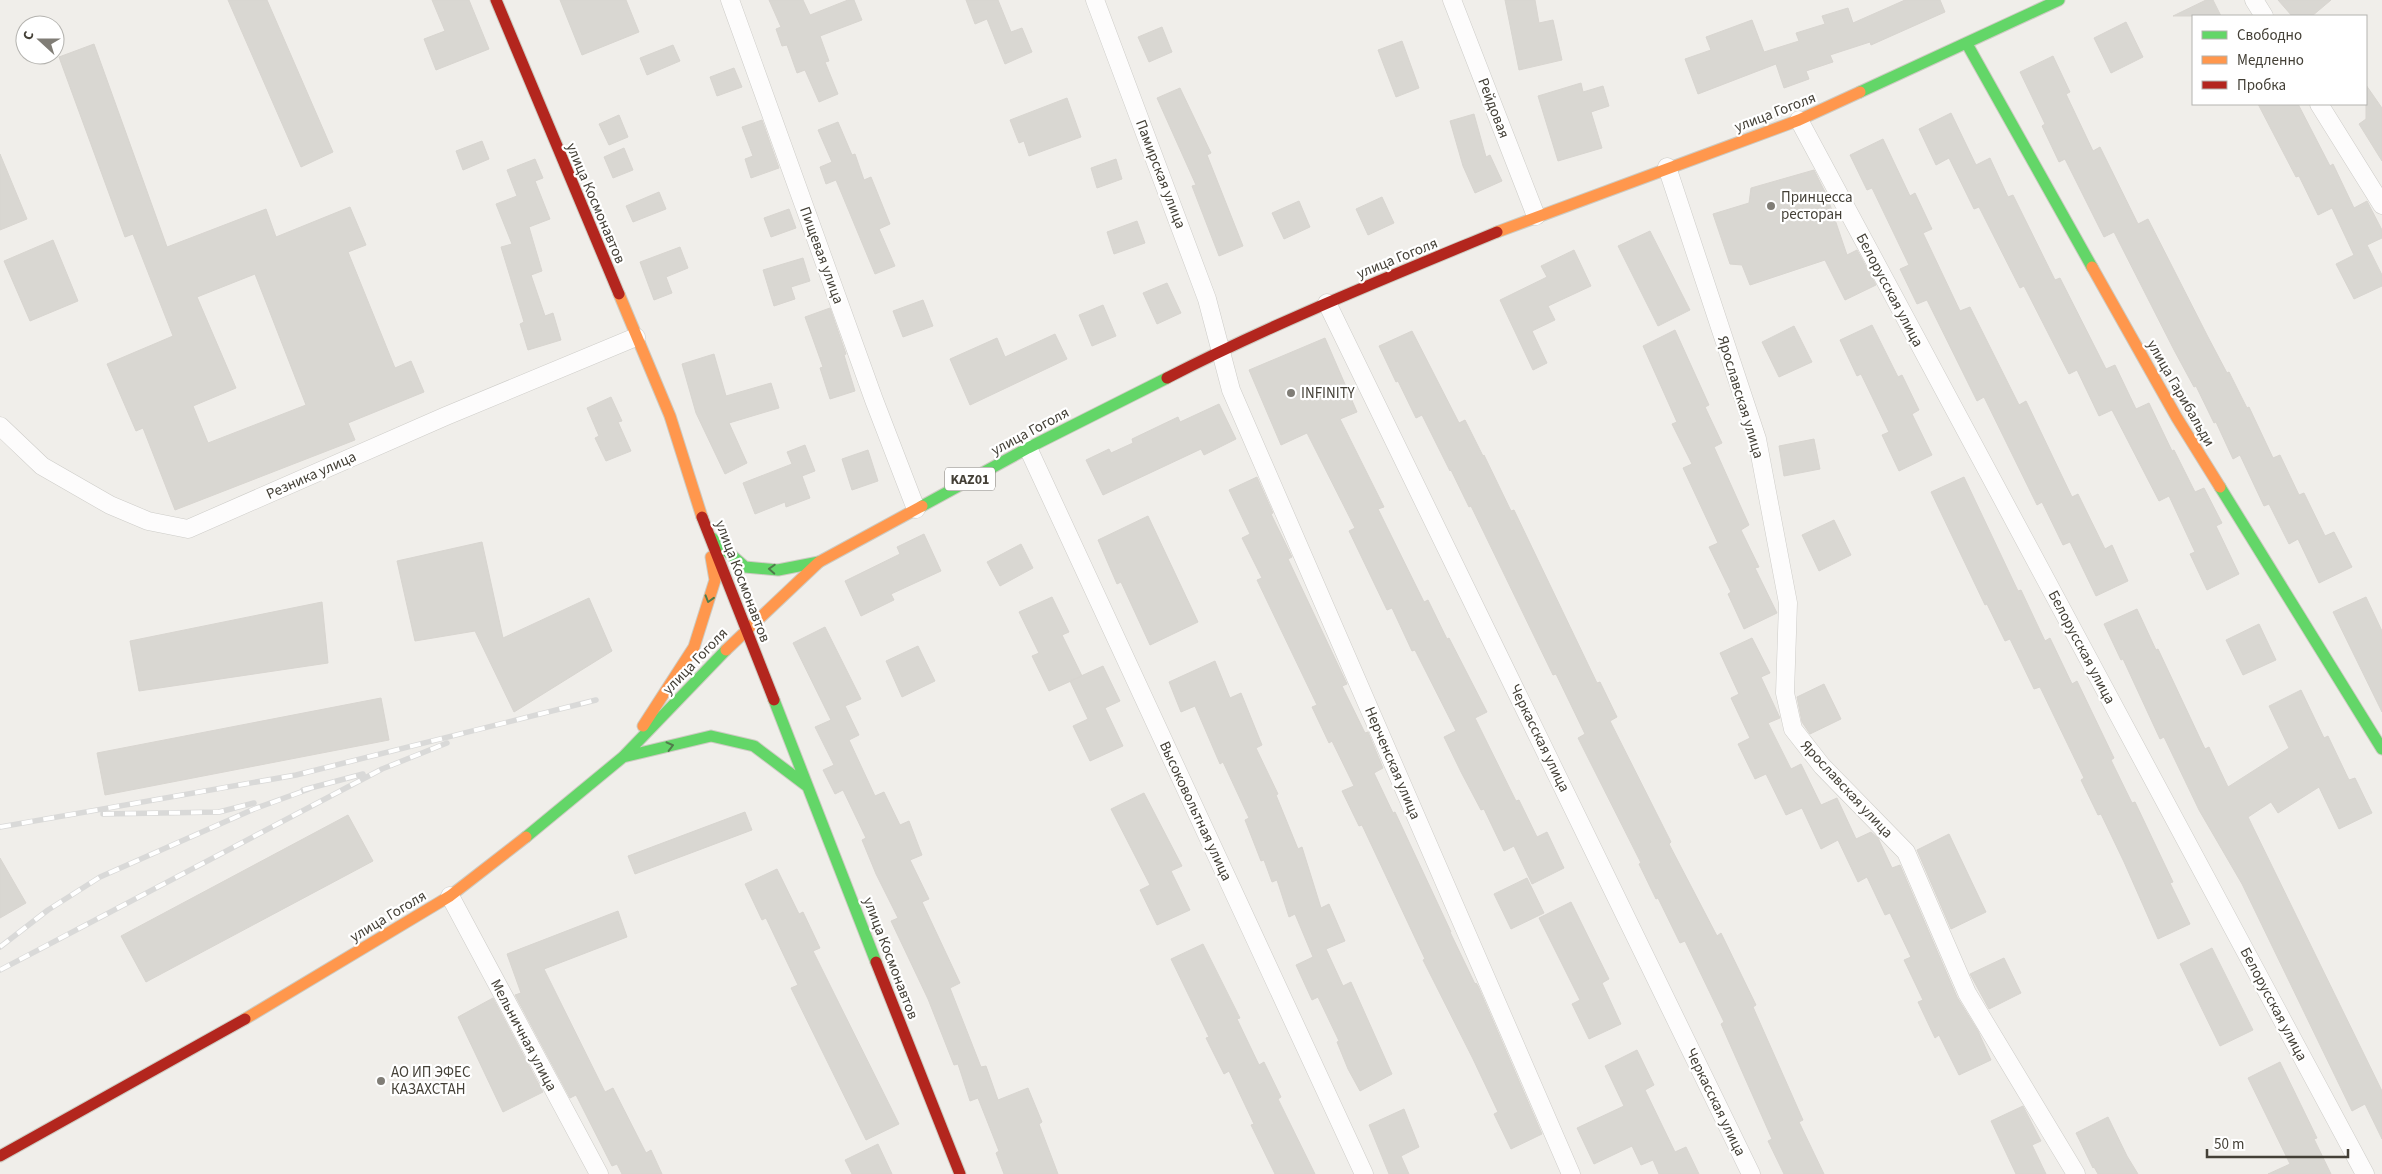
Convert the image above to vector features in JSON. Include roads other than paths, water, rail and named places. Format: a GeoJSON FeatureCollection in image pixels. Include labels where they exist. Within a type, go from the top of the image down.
{"type":"FeatureCollection","features":[{"type":"Feature","properties":{"kind":"main road","name":"улица Космонавтов"},"geometry":{"type":"LineString","coordinates":[[496,0],[670,416],[708,534],[960,1174]]}},
{"type":"Feature","properties":{"kind":"main road","name":"улица Гоголя"},"geometry":{"type":"LineString","coordinates":[[0,1156],[265,1008],[450,896],[558,813],[623,757],[746,629],[820,562],[1028,448],[1220,350],[1536,216],[1799,120],[2059,0]]}},
{"type":"Feature","properties":{"kind":"main road","name":"улица Гарибальди"},"geometry":{"type":"LineString","coordinates":[[1967,44],[2177,418],[2382,750]]}},
{"type":"Feature","properties":{"kind":"main road"},"geometry":{"type":"LineString","coordinates":[[708,534],[745,567],[778,570],[820,562]]}},
{"type":"Feature","properties":{"kind":"main road"},"geometry":{"type":"LineString","coordinates":[[623,757],[694,647],[715,580],[708,534]]}},
{"type":"Feature","properties":{"kind":"main road"},"geometry":{"type":"LineString","coordinates":[[623,757],[711,736],[754,746],[807,786]]}},
{"type":"Feature","properties":{"kind":"street","name":"Пищевая улица"},"geometry":{"type":"LineString","coordinates":[[730,0],[874,400],[916,509]]}},
{"type":"Feature","properties":{"kind":"street","name":"Памирская улица"},"geometry":{"type":"LineString","coordinates":[[1095,0],[1207,299],[1220,350]]}},
{"type":"Feature","properties":{"kind":"street","name":"Рейдовая"},"geometry":{"type":"LineString","coordinates":[[1452,0],[1536,216]]}},
{"type":"Feature","properties":{"kind":"street"},"geometry":{"type":"LineString","coordinates":[[2254,0],[2263,15]]}},
{"type":"Feature","properties":{"kind":"street"},"geometry":{"type":"LineString","coordinates":[[2320,105],[2382,205]]}},
{"type":"Feature","properties":{"kind":"street","name":"Белорусская улица"},"geometry":{"type":"LineString","coordinates":[[1799,120],[2365,1174]]}},
{"type":"Feature","properties":{"kind":"street","name":"Ярославская улица"},"geometry":{"type":"LineString","coordinates":[[1667,167],[1757,439],[1788,603],[1785,693],[1793,729],[1822,766],[1906,852],[1967,993],[2076,1174]]}},
{"type":"Feature","properties":{"kind":"street","name":"Черкасская улица"},"geometry":{"type":"LineString","coordinates":[[1327,303],[1751,1174]]}},
{"type":"Feature","properties":{"kind":"street","name":"Резника улица"},"geometry":{"type":"LineString","coordinates":[[0,426],[42,466],[110,505],[148,521],[188,529],[446,416],[636,337]]}},
{"type":"Feature","properties":{"kind":"street","name":"Нерченская улица"},"geometry":{"type":"LineString","coordinates":[[1220,350],[1231,390],[1571,1174]]}},
{"type":"Feature","properties":{"kind":"street","name":"Высоковольтная улица"},"geometry":{"type":"LineString","coordinates":[[1028,448],[1364,1174]]}},
{"type":"Feature","properties":{"kind":"street","name":"Мельничная улица"},"geometry":{"type":"LineString","coordinates":[[450,896],[599,1174]]}},
{"type":"Feature","properties":{"kind":"railway"},"geometry":{"type":"LineString","coordinates":[[0,827],[296,775],[596,700]]}},
{"type":"Feature","properties":{"kind":"railway"},"geometry":{"type":"LineString","coordinates":[[0,970],[382,769],[447,743]]}},
{"type":"Feature","properties":{"kind":"railway"},"geometry":{"type":"LineString","coordinates":[[303,790],[363,774]]}},
{"type":"Feature","properties":{"kind":"railway"},"geometry":{"type":"LineString","coordinates":[[0,947],[48,910],[100,877],[254,809],[309,789]]}},
{"type":"Feature","properties":{"kind":"railway"},"geometry":{"type":"LineString","coordinates":[[103,814],[219,812],[254,803]]}},
{"type":"Feature","properties":{"kind":"place","name":"Принцесса ресторан"},"geometry":{"type":"Point","coordinates":[1771,206]}},
{"type":"Feature","properties":{"kind":"place","name":"INFINITY"},"geometry":{"type":"Point","coordinates":[1291,393]}},
{"type":"Feature","properties":{"kind":"place","name":"АО ИП ЭФЕС КАЗАХСТАН"},"geometry":{"type":"Point","coordinates":[381,1081]}}]}
